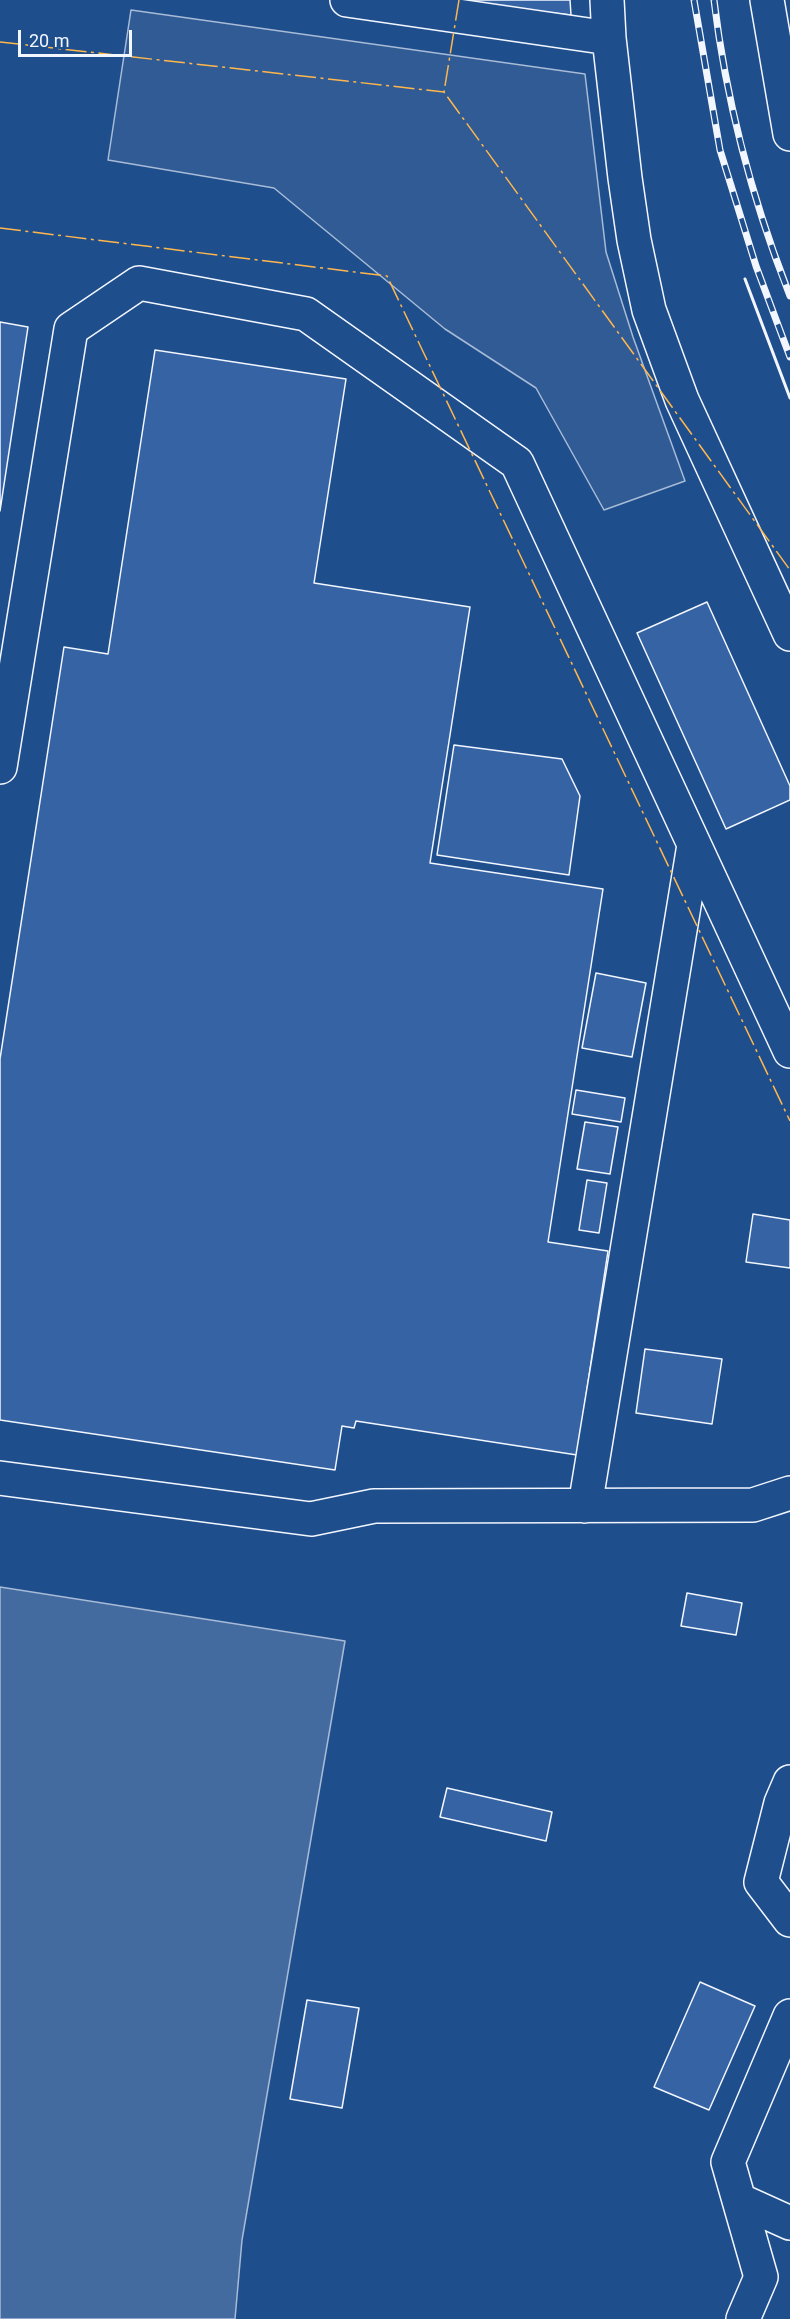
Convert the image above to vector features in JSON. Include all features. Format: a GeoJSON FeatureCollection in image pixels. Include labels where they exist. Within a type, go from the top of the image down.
{"type":"FeatureCollection","features":[{"type":"Feature","properties":{"kind":"street"},"geometry":{"type":"LineString","coordinates":[[347,0],[609,38]]}},
{"type":"Feature","properties":{"kind":"street"},"geometry":{"type":"LineString","coordinates":[[607,0],[609,38],[625,178],[634,240],[649,310],[682,400],[790,634]]}},
{"type":"Feature","properties":{"kind":"street"},"geometry":{"type":"LineString","coordinates":[[767,0],[790,134]]}},
{"type":"Feature","properties":{"kind":"street"},"geometry":{"type":"LineString","coordinates":[[0,767],[72,329],[139,283],[306,314],[517,463],[790,1051]]}},
{"type":"Feature","properties":{"kind":"street"},"geometry":{"type":"LineString","coordinates":[[585,1506],[694,845]]}},
{"type":"Feature","properties":{"kind":"street"},"geometry":{"type":"LineString","coordinates":[[0,1478],[311,1519],[374,1506],[753,1505],[790,1493]]}},
{"type":"Feature","properties":{"kind":"street"},"geometry":{"type":"LineString","coordinates":[[790,1782],[781,1803],[761,1882],[790,1920]]}},
{"type":"Feature","properties":{"kind":"street"},"geometry":{"type":"LineString","coordinates":[[743,2319],[761,2277],[728,2162],[790,2016]]}},
{"type":"Feature","properties":{"kind":"street"},"geometry":{"type":"LineString","coordinates":[[739,2200],[790,2223]]}},
{"type":"Feature","properties":{"kind":"shaded area"},"geometry":{"type":"Polygon","coordinates":[[[131,10],[585,74],[606,252],[633,337],[685,481],[604,510],[536,388],[445,329],[274,188],[108,160],[131,10]]]}},
{"type":"Feature","properties":{"kind":"shaded area"},"geometry":{"type":"Polygon","coordinates":[[[0,1587],[345,1641],[242,2240],[235,2319],[0,2319],[0,1587]]]}},
{"type":"Feature","properties":{"kind":"building"},"geometry":{"type":"Polygon","coordinates":[[[570,0],[571,15],[438,1],[570,0]]]}},
{"type":"Feature","properties":{"kind":"building"},"geometry":{"type":"Polygon","coordinates":[[[0,322],[28,327],[0,511],[0,322]]]}},
{"type":"Feature","properties":{"kind":"building"},"geometry":{"type":"Polygon","coordinates":[[[155,350],[346,379],[314,583],[470,607],[430,863],[603,889],[548,1242],[608,1251],[577,1455],[356,1421],[354,1428],[342,1426],[335,1470],[0,1420],[0,1059],[64,647],[108,654],[155,350]]]}},
{"type":"Feature","properties":{"kind":"building"},"geometry":{"type":"Polygon","coordinates":[[[707,602],[790,786],[790,800],[726,829],[637,633],[707,602]]]}},
{"type":"Feature","properties":{"kind":"building"},"geometry":{"type":"Polygon","coordinates":[[[454,745],[562,759],[580,796],[569,875],[437,855],[454,745]]]}},
{"type":"Feature","properties":{"kind":"building"},"geometry":{"type":"Polygon","coordinates":[[[596,973],[646,983],[632,1057],[582,1048],[596,973]]]}},
{"type":"Feature","properties":{"kind":"building"},"geometry":{"type":"Polygon","coordinates":[[[576,1090],[625,1098],[621,1122],[572,1114],[576,1090]]]}},
{"type":"Feature","properties":{"kind":"building"},"geometry":{"type":"Polygon","coordinates":[[[585,1122],[618,1127],[610,1174],[577,1169],[585,1122]]]}},
{"type":"Feature","properties":{"kind":"building"},"geometry":{"type":"Polygon","coordinates":[[[587,1180],[607,1183],[599,1233],[579,1230],[587,1180]]]}},
{"type":"Feature","properties":{"kind":"building"},"geometry":{"type":"Polygon","coordinates":[[[753,1214],[790,1220],[790,1268],[746,1262],[753,1214]]]}},
{"type":"Feature","properties":{"kind":"building"},"geometry":{"type":"Polygon","coordinates":[[[645,1349],[722,1359],[712,1424],[636,1413],[645,1349]]]}},
{"type":"Feature","properties":{"kind":"building"},"geometry":{"type":"Polygon","coordinates":[[[687,1593],[742,1603],[736,1635],[681,1626],[687,1593]]]}},
{"type":"Feature","properties":{"kind":"building"},"geometry":{"type":"Polygon","coordinates":[[[447,1788],[552,1812],[546,1841],[440,1817],[447,1788]]]}},
{"type":"Feature","properties":{"kind":"building"},"geometry":{"type":"Polygon","coordinates":[[[700,1982],[755,2006],[709,2110],[654,2087],[700,1982]]]}},
{"type":"Feature","properties":{"kind":"building"},"geometry":{"type":"Polygon","coordinates":[[[307,2000],[359,2008],[342,2108],[290,2099],[307,2000]]]}},
{"type":"Feature","properties":{"kind":"railway"},"geometry":{"type":"LineString","coordinates":[[694,0],[720,150],[756,266],[790,357]]}},
{"type":"Feature","properties":{"kind":"railway"},"geometry":{"type":"LineString","coordinates":[[714,0],[726,76],[743,151],[764,224],[790,296]]}},
{"type":"Feature","properties":{"kind":"wall"},"geometry":{"type":"LineString","coordinates":[[745,279],[790,398]]}},
{"type":"Feature","properties":{"kind":"power"},"geometry":{"type":"LineString","coordinates":[[459,0],[444,92],[790,570]]}},
{"type":"Feature","properties":{"kind":"power"},"geometry":{"type":"LineString","coordinates":[[0,42],[444,92]]}},
{"type":"Feature","properties":{"kind":"power"},"geometry":{"type":"LineString","coordinates":[[0,228],[387,276],[790,1121]]}}]}
